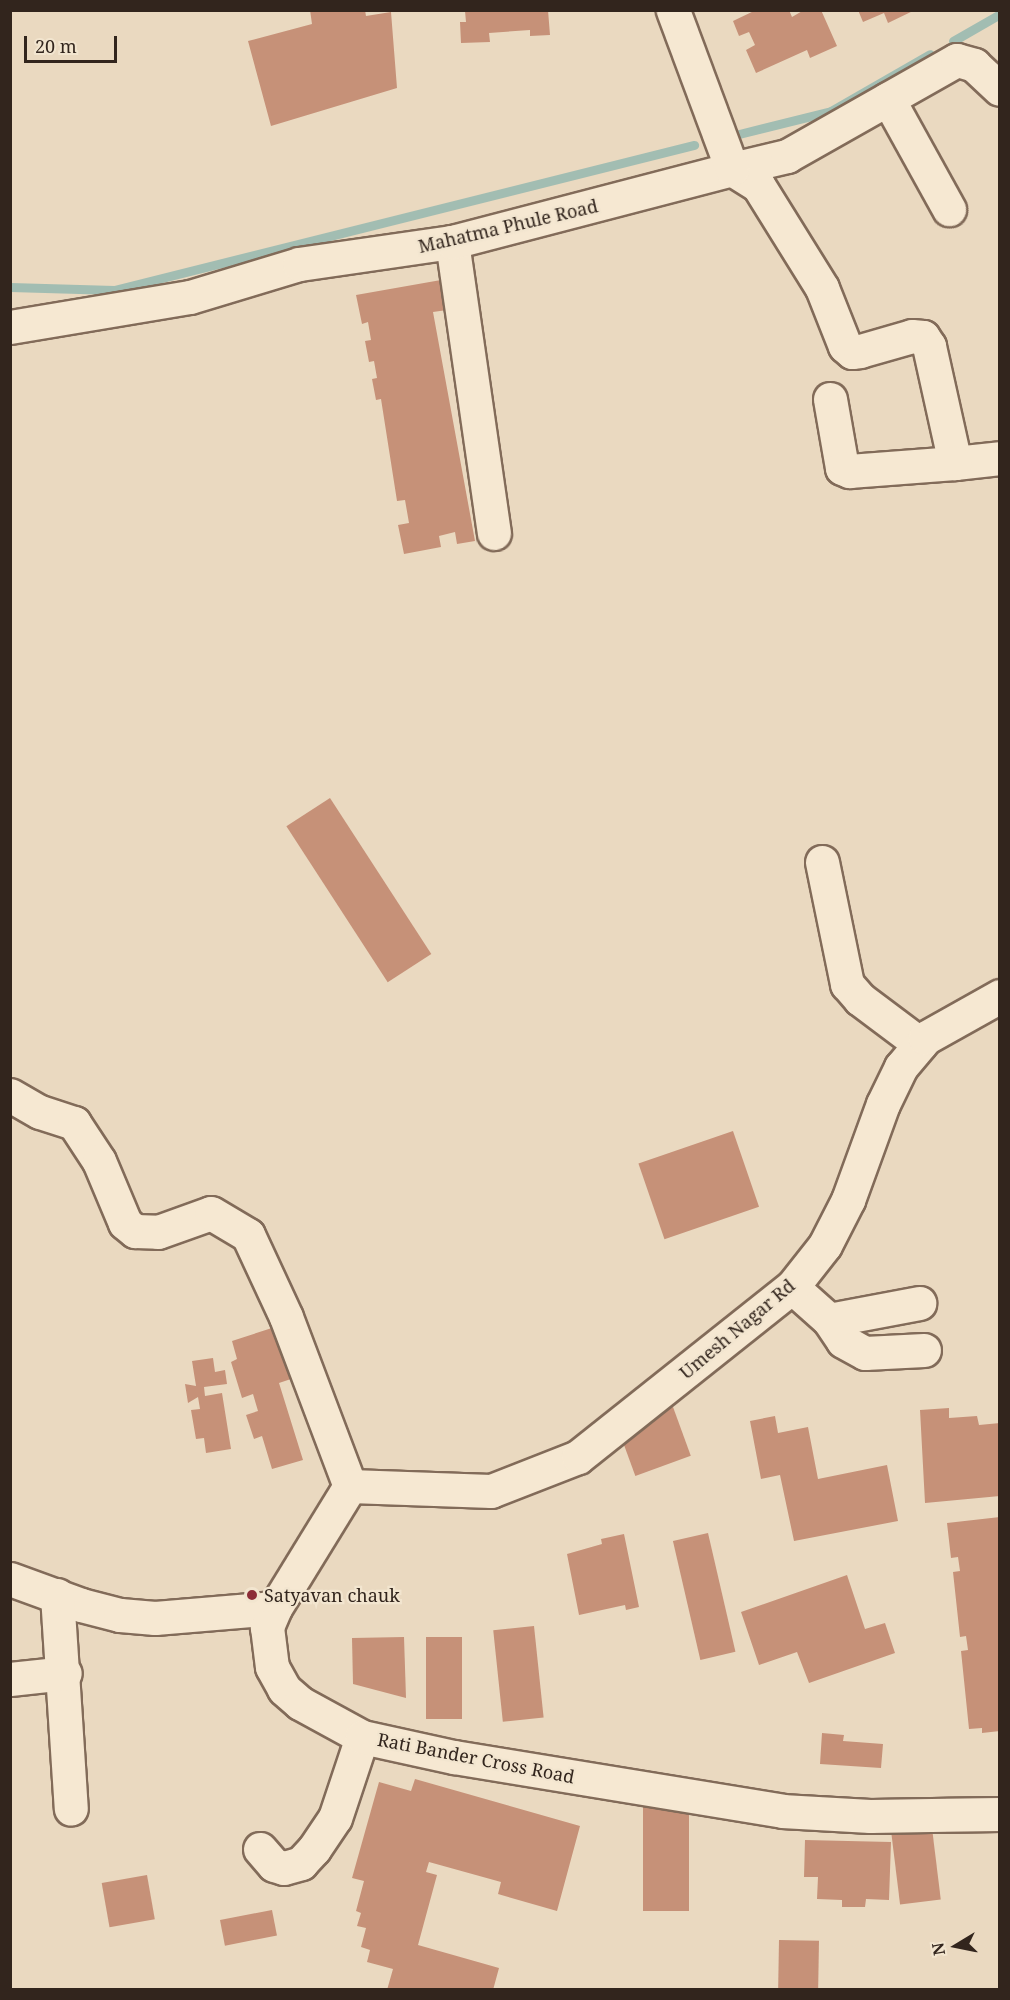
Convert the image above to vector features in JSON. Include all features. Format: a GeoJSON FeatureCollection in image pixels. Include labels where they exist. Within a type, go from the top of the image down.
{"type":"FeatureCollection","features":[{"type":"Feature","properties":{"kind":"street"},"geometry":{"type":"LineString","coordinates":[[673,10],[732,169],[758,185],[822,288],[845,346],[852,352],[860,351],[912,336],[923,337],[929,346],[955,463]]}},
{"type":"Feature","properties":{"kind":"street","name":"Mahatma Phule Road"},"geometry":{"type":"LineString","coordinates":[[10,327],[190,297],[299,264],[452,242],[787,156],[957,60],[974,65],[999,90]]}},
{"type":"Feature","properties":{"kind":"street"},"geometry":{"type":"LineString","coordinates":[[888,99],[949,209]]}},
{"type":"Feature","properties":{"kind":"street"},"geometry":{"type":"LineString","coordinates":[[452,242],[494,533]]}},
{"type":"Feature","properties":{"kind":"street"},"geometry":{"type":"LineString","coordinates":[[830,399],[842,468],[849,471],[999,458]]}},
{"type":"Feature","properties":{"kind":"street"},"geometry":{"type":"LineString","coordinates":[[822,862],[847,984],[860,999],[920,1044]]}},
{"type":"Feature","properties":{"kind":"street","name":"Umesh Nagar Rd"},"geometry":{"type":"LineString","coordinates":[[350,1486],[491,1491],[543,1474],[578,1458],[792,1287],[825,1245],[849,1200],[883,1104],[901,1066],[920,1044],[999,996]]}},
{"type":"Feature","properties":{"kind":"street"},"geometry":{"type":"LineString","coordinates":[[10,1095],[40,1112],[74,1123],[99,1161],[125,1223],[135,1231],[158,1232],[211,1213],[248,1235],[286,1317],[350,1486]]}},
{"type":"Feature","properties":{"kind":"street"},"geometry":{"type":"LineString","coordinates":[[792,1287],[829,1320],[843,1341],[865,1353],[924,1350]]}},
{"type":"Feature","properties":{"kind":"street"},"geometry":{"type":"LineString","coordinates":[[829,1320],[919,1303]]}},
{"type":"Feature","properties":{"kind":"street","name":"Rati Bander Cross Road"},"geometry":{"type":"LineString","coordinates":[[350,1486],[274,1608],[267,1627],[267,1646],[272,1667],[284,1689],[300,1703],[362,1737],[454,1757],[782,1811],[870,1816],[999,1814]]}},
{"type":"Feature","properties":{"kind":"street"},"geometry":{"type":"LineString","coordinates":[[10,1579],[120,1615],[155,1618],[274,1608]]}},
{"type":"Feature","properties":{"kind":"street"},"geometry":{"type":"LineString","coordinates":[[57,1595],[65,1673],[72,1809]]}},
{"type":"Feature","properties":{"kind":"street"},"geometry":{"type":"LineString","coordinates":[[10,1679],[65,1673]]}},
{"type":"Feature","properties":{"kind":"street"},"geometry":{"type":"LineString","coordinates":[[260,1849],[274,1865],[284,1868],[301,1863],[314,1850],[335,1818],[362,1737]]}},
{"type":"Feature","properties":{"kind":"building"},"geometry":{"type":"Polygon","coordinates":[[[310,10],[365,10],[366,16],[391,12],[397,88],[271,126],[248,41],[312,24],[310,10]]]}},
{"type":"Feature","properties":{"kind":"building"},"geometry":{"type":"Polygon","coordinates":[[[548,10],[550,35],[530,36],[530,30],[489,33],[490,42],[461,43],[460,22],[466,22],[465,11],[548,10]]]}},
{"type":"Feature","properties":{"kind":"building"},"geometry":{"type":"Polygon","coordinates":[[[756,10],[789,10],[792,17],[804,10],[821,10],[837,46],[810,58],[807,50],[756,73],[746,50],[755,45],[749,32],[739,36],[733,21],[756,10]]]}},
{"type":"Feature","properties":{"kind":"building"},"geometry":{"type":"Polygon","coordinates":[[[858,10],[915,10],[888,23],[884,13],[863,22],[858,10]]]}},
{"type":"Feature","properties":{"kind":"building"},"geometry":{"type":"Polygon","coordinates":[[[441,280],[447,310],[433,312],[475,541],[457,544],[455,532],[439,536],[441,547],[404,554],[398,525],[409,523],[405,500],[397,501],[381,399],[376,400],[372,379],[377,378],[374,361],[369,362],[365,341],[371,340],[368,322],[362,324],[356,295],[441,280]]]}},
{"type":"Feature","properties":{"kind":"building"},"geometry":{"type":"Polygon","coordinates":[[[330,798],[431,954],[388,982],[286,826],[330,798]]]}},
{"type":"Feature","properties":{"kind":"building"},"geometry":{"type":"Polygon","coordinates":[[[733,1131],[759,1207],[664,1239],[638,1164],[733,1131]]]}},
{"type":"Feature","properties":{"kind":"building"},"geometry":{"type":"Polygon","coordinates":[[[275,1327],[291,1379],[279,1383],[303,1460],[272,1469],[262,1436],[254,1439],[246,1415],[258,1411],[253,1394],[242,1398],[231,1362],[237,1359],[232,1341],[275,1327]]]}},
{"type":"Feature","properties":{"kind":"building"},"geometry":{"type":"Polygon","coordinates":[[[213,1358],[215,1372],[225,1370],[227,1384],[204,1387],[205,1396],[222,1393],[231,1449],[206,1453],[204,1438],[196,1439],[191,1410],[200,1409],[198,1397],[188,1403],[185,1384],[196,1386],[192,1361],[213,1358]]]}},
{"type":"Feature","properties":{"kind":"building"},"geometry":{"type":"Polygon","coordinates":[[[673,1407],[691,1456],[635,1476],[618,1427],[673,1407]]]}},
{"type":"Feature","properties":{"kind":"building"},"geometry":{"type":"Polygon","coordinates":[[[949,1408],[949,1418],[977,1416],[979,1425],[1000,1423],[1000,1496],[925,1503],[920,1410],[949,1408]]]}},
{"type":"Feature","properties":{"kind":"building"},"geometry":{"type":"Polygon","coordinates":[[[775,1416],[778,1433],[808,1427],[818,1479],[887,1465],[898,1521],[794,1541],[780,1475],[761,1479],[750,1421],[775,1416]]]}},
{"type":"Feature","properties":{"kind":"building"},"geometry":{"type":"Polygon","coordinates":[[[1000,1517],[1000,1731],[982,1733],[982,1728],[969,1729],[961,1651],[968,1650],[966,1636],[960,1637],[953,1572],[960,1571],[958,1557],[951,1558],[947,1523],[1000,1517]]]}},
{"type":"Feature","properties":{"kind":"building"},"geometry":{"type":"Polygon","coordinates":[[[708,1533],[735,1652],[700,1660],[673,1541],[708,1533]]]}},
{"type":"Feature","properties":{"kind":"building"},"geometry":{"type":"Polygon","coordinates":[[[624,1534],[639,1607],[626,1610],[625,1605],[579,1615],[567,1554],[602,1544],[601,1539],[624,1534]]]}},
{"type":"Feature","properties":{"kind":"building"},"geometry":{"type":"Polygon","coordinates":[[[847,1575],[865,1629],[885,1623],[895,1653],[809,1683],[797,1652],[759,1665],[741,1612],[847,1575]]]}},
{"type":"Feature","properties":{"kind":"building"},"geometry":{"type":"Polygon","coordinates":[[[534,1626],[544,1717],[503,1722],[493,1630],[534,1626]]]}},
{"type":"Feature","properties":{"kind":"building"},"geometry":{"type":"Polygon","coordinates":[[[404,1637],[406,1698],[353,1684],[352,1638],[404,1637]]]}},
{"type":"Feature","properties":{"kind":"building"},"geometry":{"type":"Polygon","coordinates":[[[426,1637],[462,1637],[462,1719],[426,1719],[426,1637]]]}},
{"type":"Feature","properties":{"kind":"building"},"geometry":{"type":"Polygon","coordinates":[[[822,1733],[844,1735],[843,1741],[883,1744],[881,1768],[820,1764],[822,1733]]]}},
{"type":"Feature","properties":{"kind":"building"},"geometry":{"type":"Polygon","coordinates":[[[415,1779],[580,1826],[557,1911],[498,1894],[501,1882],[429,1862],[426,1872],[437,1875],[418,1945],[499,1968],[493,1990],[387,1990],[393,1969],[367,1962],[370,1950],[361,1947],[366,1928],[357,1926],[361,1913],[356,1911],[364,1881],[352,1878],[379,1782],[411,1791],[415,1779]]]}},
{"type":"Feature","properties":{"kind":"building"},"geometry":{"type":"Polygon","coordinates":[[[643,1805],[689,1805],[689,1911],[643,1911],[643,1805]]]}},
{"type":"Feature","properties":{"kind":"building"},"geometry":{"type":"Polygon","coordinates":[[[932,1828],[941,1899],[900,1904],[891,1833],[932,1828]]]}},
{"type":"Feature","properties":{"kind":"building"},"geometry":{"type":"Polygon","coordinates":[[[805,1840],[891,1842],[889,1900],[866,1899],[865,1907],[842,1907],[842,1900],[817,1899],[818,1877],[804,1877],[805,1840]]]}},
{"type":"Feature","properties":{"kind":"building"},"geometry":{"type":"Polygon","coordinates":[[[147,1875],[155,1919],[110,1927],[102,1883],[147,1875]]]}},
{"type":"Feature","properties":{"kind":"building"},"geometry":{"type":"Polygon","coordinates":[[[272,1910],[277,1936],[225,1946],[220,1920],[272,1910]]]}},
{"type":"Feature","properties":{"kind":"building"},"geometry":{"type":"Polygon","coordinates":[[[779,1940],[819,1941],[818,1990],[778,1990],[779,1940]]]}},
{"type":"Feature","properties":{"kind":"waterway"},"geometry":{"type":"LineString","coordinates":[[953,41],[1000,14]]}},
{"type":"Feature","properties":{"kind":"waterway"},"geometry":{"type":"LineString","coordinates":[[735,135],[831,111],[930,54]]}},
{"type":"Feature","properties":{"kind":"waterway"},"geometry":{"type":"LineString","coordinates":[[10,287],[114,290],[694,145]]}},
{"type":"Feature","properties":{"kind":"place","name":"Satyavan chauk"},"geometry":{"type":"Point","coordinates":[252,1595]}}]}
